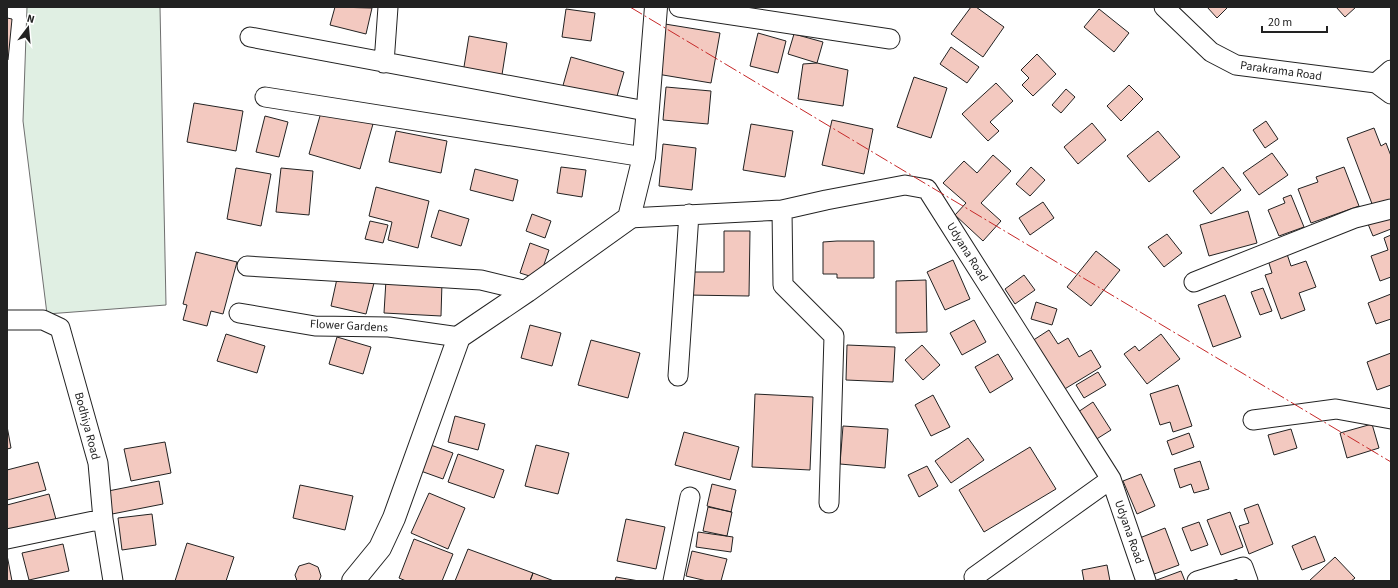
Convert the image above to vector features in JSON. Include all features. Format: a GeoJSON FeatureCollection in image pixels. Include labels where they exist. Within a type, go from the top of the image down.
{"type":"FeatureCollection","features":[{"type":"Feature","properties":{"kind":"street"},"geometry":{"type":"LineString","coordinates":[[384,63],[388,7]]}},
{"type":"Feature","properties":{"kind":"street"},"geometry":{"type":"LineString","coordinates":[[353,581],[380,548],[394,518],[459,337],[527,291],[629,218],[644,158],[646,112],[656,7]]}},
{"type":"Feature","properties":{"kind":"street"},"geometry":{"type":"LineString","coordinates":[[679,7],[890,39]]}},
{"type":"Feature","properties":{"kind":"street","name":"Parakrama Road"},"geometry":{"type":"LineString","coordinates":[[1164,7],[1211,52],[1236,65],[1376,83],[1391,94]]}},
{"type":"Feature","properties":{"kind":"street"},"geometry":{"type":"LineString","coordinates":[[250,37],[646,112]]}},
{"type":"Feature","properties":{"kind":"street"},"geometry":{"type":"LineString","coordinates":[[1376,83],[1391,70]]}},
{"type":"Feature","properties":{"kind":"street"},"geometry":{"type":"LineString","coordinates":[[265,97],[644,158]]}},
{"type":"Feature","properties":{"kind":"street","name":"Udyana Road"},"geometry":{"type":"LineString","coordinates":[[629,218],[782,210],[905,185],[927,189],[1111,479],[1146,581]]}},
{"type":"Feature","properties":{"kind":"street"},"geometry":{"type":"LineString","coordinates":[[1194,282],[1355,218],[1391,209]]}},
{"type":"Feature","properties":{"kind":"street"},"geometry":{"type":"LineString","coordinates":[[782,210],[783,285],[834,336],[829,503]]}},
{"type":"Feature","properties":{"kind":"street"},"geometry":{"type":"LineString","coordinates":[[678,376],[689,214]]}},
{"type":"Feature","properties":{"kind":"street"},"geometry":{"type":"LineString","coordinates":[[247,266],[481,280],[527,291]]}},
{"type":"Feature","properties":{"kind":"street","name":"Flower Gardens"},"geometry":{"type":"LineString","coordinates":[[239,313],[315,326],[389,328],[459,337]]}},
{"type":"Feature","properties":{"kind":"street","name":"Bodhiya Road"},"geometry":{"type":"LineString","coordinates":[[7,320],[43,320],[60,328],[98,463],[103,519],[113,581]]}},
{"type":"Feature","properties":{"kind":"street"},"geometry":{"type":"LineString","coordinates":[[1253,420],[1336,409],[1391,419]]}},
{"type":"Feature","properties":{"kind":"street"},"geometry":{"type":"LineString","coordinates":[[974,577],[1111,479]]}},
{"type":"Feature","properties":{"kind":"street"},"geometry":{"type":"LineString","coordinates":[[673,581],[690,497]]}},
{"type":"Feature","properties":{"kind":"street"},"geometry":{"type":"LineString","coordinates":[[7,538],[103,519]]}},
{"type":"Feature","properties":{"kind":"street"},"geometry":{"type":"LineString","coordinates":[[1197,581],[1243,567],[1248,581]]}},
{"type":"Feature","properties":{"kind":"green space"},"geometry":{"type":"Polygon","coordinates":[[[27,7],[160,7],[166,305],[47,314],[23,121],[27,7]]]}},
{"type":"Feature","properties":{"kind":"building"},"geometry":{"type":"Polygon","coordinates":[[[335,7],[372,8],[366,34],[330,25],[335,7]]]}},
{"type":"Feature","properties":{"kind":"building"},"geometry":{"type":"Polygon","coordinates":[[[971,7],[976,7],[1004,27],[983,57],[951,34],[971,7]]]}},
{"type":"Feature","properties":{"kind":"building"},"geometry":{"type":"Polygon","coordinates":[[[1207,7],[1228,7],[1217,18],[1207,7]]]}},
{"type":"Feature","properties":{"kind":"building"},"geometry":{"type":"Polygon","coordinates":[[[1336,7],[1356,7],[1345,17],[1336,7]]]}},
{"type":"Feature","properties":{"kind":"building"},"geometry":{"type":"Polygon","coordinates":[[[566,9],[595,13],[591,41],[562,37],[566,9]]]}},
{"type":"Feature","properties":{"kind":"building"},"geometry":{"type":"Polygon","coordinates":[[[1099,9],[1129,33],[1114,52],[1084,27],[1099,9]]]}},
{"type":"Feature","properties":{"kind":"building"},"geometry":{"type":"Polygon","coordinates":[[[7,18],[12,19],[8,60],[7,60],[7,18]]]}},
{"type":"Feature","properties":{"kind":"building"},"geometry":{"type":"Polygon","coordinates":[[[665,24],[720,33],[711,83],[657,74],[665,24]]]}},
{"type":"Feature","properties":{"kind":"building"},"geometry":{"type":"Polygon","coordinates":[[[758,33],[786,41],[778,73],[750,66],[758,33]]]}},
{"type":"Feature","properties":{"kind":"building"},"geometry":{"type":"Polygon","coordinates":[[[794,34],[823,42],[817,63],[788,54],[794,34]]]}},
{"type":"Feature","properties":{"kind":"building"},"geometry":{"type":"Polygon","coordinates":[[[469,36],[507,43],[501,81],[463,73],[469,36]]]}},
{"type":"Feature","properties":{"kind":"building"},"geometry":{"type":"Polygon","coordinates":[[[951,47],[979,67],[967,83],[940,64],[951,47]]]}},
{"type":"Feature","properties":{"kind":"building"},"geometry":{"type":"Polygon","coordinates":[[[1037,54],[1056,74],[1033,96],[1022,85],[1029,78],[1021,70],[1037,54]]]}},
{"type":"Feature","properties":{"kind":"building"},"geometry":{"type":"Polygon","coordinates":[[[571,57],[624,72],[615,103],[562,89],[571,57]]]}},
{"type":"Feature","properties":{"kind":"building"},"geometry":{"type":"Polygon","coordinates":[[[817,63],[848,70],[843,106],[798,99],[803,64],[817,63]]]}},
{"type":"Feature","properties":{"kind":"building"},"geometry":{"type":"Polygon","coordinates":[[[914,77],[947,88],[931,138],[897,127],[914,77]]]}},
{"type":"Feature","properties":{"kind":"building"},"geometry":{"type":"Polygon","coordinates":[[[996,83],[1013,101],[990,122],[999,131],[988,141],[962,114],[996,83]]]}},
{"type":"Feature","properties":{"kind":"building"},"geometry":{"type":"Polygon","coordinates":[[[1129,85],[1143,99],[1121,121],[1107,106],[1129,85]]]}},
{"type":"Feature","properties":{"kind":"building"},"geometry":{"type":"Polygon","coordinates":[[[666,87],[711,91],[708,124],[663,120],[666,87]]]}},
{"type":"Feature","properties":{"kind":"building"},"geometry":{"type":"Polygon","coordinates":[[[1066,89],[1075,97],[1061,113],[1052,105],[1066,89]]]}},
{"type":"Feature","properties":{"kind":"building"},"geometry":{"type":"Polygon","coordinates":[[[194,103],[243,111],[236,151],[187,142],[194,103]]]}},
{"type":"Feature","properties":{"kind":"building"},"geometry":{"type":"Polygon","coordinates":[[[322,109],[373,124],[360,169],[309,154],[322,109]]]}},
{"type":"Feature","properties":{"kind":"building"},"geometry":{"type":"Polygon","coordinates":[[[265,116],[288,122],[279,157],[256,152],[265,116]]]}},
{"type":"Feature","properties":{"kind":"building"},"geometry":{"type":"Polygon","coordinates":[[[832,120],[873,129],[864,174],[822,165],[832,120]]]}},
{"type":"Feature","properties":{"kind":"building"},"geometry":{"type":"Polygon","coordinates":[[[1266,121],[1278,139],[1265,148],[1253,130],[1266,121]]]}},
{"type":"Feature","properties":{"kind":"building"},"geometry":{"type":"Polygon","coordinates":[[[1092,123],[1106,140],[1078,164],[1064,147],[1092,123]]]}},
{"type":"Feature","properties":{"kind":"building"},"geometry":{"type":"Polygon","coordinates":[[[751,124],[793,131],[785,177],[743,170],[751,124]]]}},
{"type":"Feature","properties":{"kind":"building"},"geometry":{"type":"Polygon","coordinates":[[[1374,128],[1381,146],[1386,143],[1391,156],[1391,203],[1374,209],[1347,138],[1374,128]]]}},
{"type":"Feature","properties":{"kind":"building"},"geometry":{"type":"Polygon","coordinates":[[[396,131],[447,141],[441,173],[389,162],[396,131]]]}},
{"type":"Feature","properties":{"kind":"building"},"geometry":{"type":"Polygon","coordinates":[[[1158,131],[1180,157],[1149,182],[1127,156],[1158,131]]]}},
{"type":"Feature","properties":{"kind":"building"},"geometry":{"type":"Polygon","coordinates":[[[663,144],[696,148],[692,190],[659,186],[663,144]]]}},
{"type":"Feature","properties":{"kind":"building"},"geometry":{"type":"Polygon","coordinates":[[[1272,153],[1288,175],[1259,195],[1243,173],[1272,153]]]}},
{"type":"Feature","properties":{"kind":"building"},"geometry":{"type":"Polygon","coordinates":[[[993,155],[1011,171],[981,203],[1001,221],[983,241],[955,215],[966,203],[943,183],[964,161],[977,173],[993,155]]]}},
{"type":"Feature","properties":{"kind":"building"},"geometry":{"type":"Polygon","coordinates":[[[561,167],[586,170],[582,197],[557,193],[561,167]]]}},
{"type":"Feature","properties":{"kind":"building"},"geometry":{"type":"Polygon","coordinates":[[[1031,167],[1045,180],[1030,196],[1016,184],[1031,167]]]}},
{"type":"Feature","properties":{"kind":"building"},"geometry":{"type":"Polygon","coordinates":[[[1223,167],[1241,190],[1211,214],[1193,191],[1223,167]]]}},
{"type":"Feature","properties":{"kind":"building"},"geometry":{"type":"Polygon","coordinates":[[[1344,167],[1359,206],[1311,223],[1298,189],[1318,182],[1316,177],[1344,167]]]}},
{"type":"Feature","properties":{"kind":"building"},"geometry":{"type":"Polygon","coordinates":[[[236,168],[271,174],[261,226],[227,219],[236,168]]]}},
{"type":"Feature","properties":{"kind":"building"},"geometry":{"type":"Polygon","coordinates":[[[281,168],[313,171],[309,215],[276,212],[281,168]]]}},
{"type":"Feature","properties":{"kind":"building"},"geometry":{"type":"Polygon","coordinates":[[[475,169],[518,180],[513,201],[470,190],[475,169]]]}},
{"type":"Feature","properties":{"kind":"building"},"geometry":{"type":"Polygon","coordinates":[[[376,187],[429,201],[418,248],[388,240],[392,222],[369,216],[376,187]]]}},
{"type":"Feature","properties":{"kind":"building"},"geometry":{"type":"Polygon","coordinates":[[[1291,195],[1304,227],[1279,236],[1268,210],[1285,203],[1283,198],[1291,195]]]}},
{"type":"Feature","properties":{"kind":"building"},"geometry":{"type":"Polygon","coordinates":[[[1043,202],[1054,218],[1030,235],[1019,218],[1043,202]]]}},
{"type":"Feature","properties":{"kind":"building"},"geometry":{"type":"Polygon","coordinates":[[[439,210],[469,219],[461,246],[431,237],[439,210]]]}},
{"type":"Feature","properties":{"kind":"building"},"geometry":{"type":"Polygon","coordinates":[[[1248,211],[1257,243],[1209,256],[1200,225],[1248,211]]]}},
{"type":"Feature","properties":{"kind":"building"},"geometry":{"type":"Polygon","coordinates":[[[532,214],[551,221],[545,238],[526,231],[532,214]]]}},
{"type":"Feature","properties":{"kind":"building"},"geometry":{"type":"Polygon","coordinates":[[[1391,215],[1391,229],[1373,236],[1368,224],[1391,215]]]}},
{"type":"Feature","properties":{"kind":"building"},"geometry":{"type":"Polygon","coordinates":[[[370,221],[388,225],[383,243],[365,239],[370,221]]]}},
{"type":"Feature","properties":{"kind":"building"},"geometry":{"type":"Polygon","coordinates":[[[724,231],[750,231],[749,296],[687,295],[688,272],[724,272],[724,231]]]}},
{"type":"Feature","properties":{"kind":"building"},"geometry":{"type":"Polygon","coordinates":[[[1167,234],[1182,253],[1164,267],[1148,247],[1167,234]]]}},
{"type":"Feature","properties":{"kind":"building"},"geometry":{"type":"Polygon","coordinates":[[[1391,235],[1391,277],[1380,281],[1371,256],[1388,250],[1384,238],[1391,235]]]}},
{"type":"Feature","properties":{"kind":"building"},"geometry":{"type":"Polygon","coordinates":[[[874,241],[874,278],[837,278],[837,274],[823,274],[823,242],[874,241]]]}},
{"type":"Feature","properties":{"kind":"building"},"geometry":{"type":"Polygon","coordinates":[[[530,243],[549,250],[539,279],[520,273],[530,243]]]}},
{"type":"Feature","properties":{"kind":"building"},"geometry":{"type":"Polygon","coordinates":[[[1096,251],[1120,270],[1091,306],[1067,287],[1096,251]]]}},
{"type":"Feature","properties":{"kind":"building"},"geometry":{"type":"Polygon","coordinates":[[[196,252],[237,262],[223,314],[211,311],[207,326],[183,320],[187,305],[183,304],[196,252]]]}},
{"type":"Feature","properties":{"kind":"building"},"geometry":{"type":"Polygon","coordinates":[[[1287,254],[1291,266],[1306,261],[1316,287],[1299,293],[1305,310],[1281,319],[1265,275],[1272,273],[1268,260],[1287,254]]]}},
{"type":"Feature","properties":{"kind":"building"},"geometry":{"type":"Polygon","coordinates":[[[953,260],[970,299],[945,310],[927,272],[953,260]]]}},
{"type":"Feature","properties":{"kind":"building"},"geometry":{"type":"Polygon","coordinates":[[[338,274],[374,283],[366,314],[331,306],[338,274]]]}},
{"type":"Feature","properties":{"kind":"building"},"geometry":{"type":"Polygon","coordinates":[[[1024,275],[1035,290],[1015,304],[1005,289],[1024,275]]]}},
{"type":"Feature","properties":{"kind":"building"},"geometry":{"type":"Polygon","coordinates":[[[386,280],[442,282],[441,316],[384,313],[386,280]]]}},
{"type":"Feature","properties":{"kind":"building"},"geometry":{"type":"Polygon","coordinates":[[[926,280],[927,332],[896,333],[896,281],[926,280]]]}},
{"type":"Feature","properties":{"kind":"building"},"geometry":{"type":"Polygon","coordinates":[[[1263,288],[1272,311],[1260,315],[1251,292],[1263,288]]]}},
{"type":"Feature","properties":{"kind":"building"},"geometry":{"type":"Polygon","coordinates":[[[1391,294],[1391,319],[1376,324],[1368,303],[1391,294]]]}},
{"type":"Feature","properties":{"kind":"building"},"geometry":{"type":"Polygon","coordinates":[[[1225,295],[1241,337],[1213,347],[1198,305],[1225,295]]]}},
{"type":"Feature","properties":{"kind":"building"},"geometry":{"type":"Polygon","coordinates":[[[1036,302],[1057,309],[1052,325],[1031,319],[1036,302]]]}},
{"type":"Feature","properties":{"kind":"building"},"geometry":{"type":"Polygon","coordinates":[[[974,320],[986,342],[962,355],[950,333],[974,320]]]}},
{"type":"Feature","properties":{"kind":"building"},"geometry":{"type":"Polygon","coordinates":[[[530,325],[561,333],[552,366],[521,358],[530,325]]]}},
{"type":"Feature","properties":{"kind":"building"},"geometry":{"type":"Polygon","coordinates":[[[1049,330],[1058,344],[1068,338],[1079,357],[1091,350],[1101,367],[1063,390],[1032,341],[1049,330]]]}},
{"type":"Feature","properties":{"kind":"building"},"geometry":{"type":"Polygon","coordinates":[[[226,334],[265,346],[257,373],[217,361],[226,334]]]}},
{"type":"Feature","properties":{"kind":"building"},"geometry":{"type":"Polygon","coordinates":[[[1161,334],[1180,359],[1147,384],[1124,354],[1135,346],[1139,351],[1161,334]]]}},
{"type":"Feature","properties":{"kind":"building"},"geometry":{"type":"Polygon","coordinates":[[[337,337],[371,347],[363,374],[329,364],[337,337]]]}},
{"type":"Feature","properties":{"kind":"building"},"geometry":{"type":"Polygon","coordinates":[[[591,340],[640,353],[628,398],[578,385],[591,340]]]}},
{"type":"Feature","properties":{"kind":"building"},"geometry":{"type":"Polygon","coordinates":[[[847,345],[895,347],[893,382],[846,380],[847,345]]]}},
{"type":"Feature","properties":{"kind":"building"},"geometry":{"type":"Polygon","coordinates":[[[922,345],[940,365],[923,380],[905,360],[922,345]]]}},
{"type":"Feature","properties":{"kind":"building"},"geometry":{"type":"Polygon","coordinates":[[[1391,353],[1391,385],[1377,390],[1367,362],[1391,353]]]}},
{"type":"Feature","properties":{"kind":"building"},"geometry":{"type":"Polygon","coordinates":[[[998,354],[1013,379],[990,393],[975,367],[998,354]]]}},
{"type":"Feature","properties":{"kind":"building"},"geometry":{"type":"Polygon","coordinates":[[[1098,372],[1106,385],[1084,398],[1076,385],[1098,372]]]}},
{"type":"Feature","properties":{"kind":"building"},"geometry":{"type":"Polygon","coordinates":[[[1178,385],[1192,426],[1173,432],[1170,422],[1160,425],[1150,394],[1178,385]]]}},
{"type":"Feature","properties":{"kind":"building"},"geometry":{"type":"Polygon","coordinates":[[[755,394],[813,397],[810,470],[752,467],[755,394]]]}},
{"type":"Feature","properties":{"kind":"building"},"geometry":{"type":"Polygon","coordinates":[[[933,395],[950,427],[931,436],[915,405],[933,395]]]}},
{"type":"Feature","properties":{"kind":"building"},"geometry":{"type":"Polygon","coordinates":[[[1093,402],[1111,430],[1095,440],[1078,412],[1093,402]]]}},
{"type":"Feature","properties":{"kind":"building"},"geometry":{"type":"Polygon","coordinates":[[[455,416],[485,424],[478,450],[448,442],[455,416]]]}},
{"type":"Feature","properties":{"kind":"building"},"geometry":{"type":"Polygon","coordinates":[[[1372,424],[1379,448],[1347,458],[1340,433],[1372,424]]]}},
{"type":"Feature","properties":{"kind":"building"},"geometry":{"type":"Polygon","coordinates":[[[7,426],[11,448],[7,449],[7,426]]]}},
{"type":"Feature","properties":{"kind":"building"},"geometry":{"type":"Polygon","coordinates":[[[843,426],[888,429],[885,468],[840,464],[843,426]]]}},
{"type":"Feature","properties":{"kind":"building"},"geometry":{"type":"Polygon","coordinates":[[[1291,429],[1297,448],[1274,455],[1268,435],[1291,429]]]}},
{"type":"Feature","properties":{"kind":"building"},"geometry":{"type":"Polygon","coordinates":[[[684,432],[739,447],[730,480],[675,465],[684,432]]]}},
{"type":"Feature","properties":{"kind":"building"},"geometry":{"type":"Polygon","coordinates":[[[1189,433],[1194,447],[1172,455],[1167,441],[1189,433]]]}},
{"type":"Feature","properties":{"kind":"building"},"geometry":{"type":"Polygon","coordinates":[[[968,438],[984,460],[951,483],[935,461],[968,438]]]}},
{"type":"Feature","properties":{"kind":"building"},"geometry":{"type":"Polygon","coordinates":[[[165,442],[171,473],[131,481],[124,449],[165,442]]]}},
{"type":"Feature","properties":{"kind":"building"},"geometry":{"type":"Polygon","coordinates":[[[428,444],[453,453],[443,479],[418,470],[428,444]]]}},
{"type":"Feature","properties":{"kind":"building"},"geometry":{"type":"Polygon","coordinates":[[[536,445],[569,453],[558,494],[525,486],[536,445]]]}},
{"type":"Feature","properties":{"kind":"building"},"geometry":{"type":"Polygon","coordinates":[[[1030,447],[1056,489],[984,532],[959,490],[1030,447]]]}},
{"type":"Feature","properties":{"kind":"building"},"geometry":{"type":"Polygon","coordinates":[[[458,454],[504,470],[494,498],[448,482],[458,454]]]}},
{"type":"Feature","properties":{"kind":"building"},"geometry":{"type":"Polygon","coordinates":[[[1200,461],[1209,489],[1194,493],[1191,484],[1180,488],[1174,469],[1200,461]]]}},
{"type":"Feature","properties":{"kind":"building"},"geometry":{"type":"Polygon","coordinates":[[[38,462],[46,490],[7,500],[7,470],[38,462]]]}},
{"type":"Feature","properties":{"kind":"building"},"geometry":{"type":"Polygon","coordinates":[[[927,466],[938,486],[919,497],[908,475],[927,466]]]}},
{"type":"Feature","properties":{"kind":"building"},"geometry":{"type":"Polygon","coordinates":[[[1141,474],[1155,506],[1137,514],[1123,481],[1141,474]]]}},
{"type":"Feature","properties":{"kind":"building"},"geometry":{"type":"Polygon","coordinates":[[[159,481],[163,504],[107,515],[103,492],[159,481]]]}},
{"type":"Feature","properties":{"kind":"building"},"geometry":{"type":"Polygon","coordinates":[[[712,484],[736,490],[731,512],[707,506],[712,484]]]}},
{"type":"Feature","properties":{"kind":"building"},"geometry":{"type":"Polygon","coordinates":[[[300,485],[353,496],[345,530],[293,518],[300,485]]]}},
{"type":"Feature","properties":{"kind":"building"},"geometry":{"type":"Polygon","coordinates":[[[429,493],[465,508],[448,549],[411,533],[429,493]]]}},
{"type":"Feature","properties":{"kind":"building"},"geometry":{"type":"Polygon","coordinates":[[[49,494],[57,523],[7,536],[7,505],[49,494]]]}},
{"type":"Feature","properties":{"kind":"building"},"geometry":{"type":"Polygon","coordinates":[[[1258,504],[1273,544],[1249,554],[1239,526],[1249,523],[1244,509],[1258,504]]]}},
{"type":"Feature","properties":{"kind":"building"},"geometry":{"type":"Polygon","coordinates":[[[708,507],[732,512],[727,536],[703,531],[708,507]]]}},
{"type":"Feature","properties":{"kind":"building"},"geometry":{"type":"Polygon","coordinates":[[[1230,512],[1243,547],[1221,555],[1207,520],[1230,512]]]}},
{"type":"Feature","properties":{"kind":"building"},"geometry":{"type":"Polygon","coordinates":[[[152,514],[156,545],[122,550],[118,518],[152,514]]]}},
{"type":"Feature","properties":{"kind":"building"},"geometry":{"type":"Polygon","coordinates":[[[626,519],[665,527],[656,569],[617,561],[626,519]]]}},
{"type":"Feature","properties":{"kind":"building"},"geometry":{"type":"Polygon","coordinates":[[[1199,522],[1208,545],[1191,551],[1182,528],[1199,522]]]}},
{"type":"Feature","properties":{"kind":"building"},"geometry":{"type":"Polygon","coordinates":[[[1165,528],[1179,565],[1146,577],[1137,539],[1165,528]]]}},
{"type":"Feature","properties":{"kind":"building"},"geometry":{"type":"Polygon","coordinates":[[[698,532],[733,537],[731,552],[696,547],[698,532]]]}},
{"type":"Feature","properties":{"kind":"building"},"geometry":{"type":"Polygon","coordinates":[[[1315,536],[1325,561],[1302,570],[1292,546],[1315,536]]]}},
{"type":"Feature","properties":{"kind":"building"},"geometry":{"type":"Polygon","coordinates":[[[414,539],[453,554],[442,581],[406,581],[399,578],[414,539]]]}},
{"type":"Feature","properties":{"kind":"building"},"geometry":{"type":"Polygon","coordinates":[[[187,543],[234,557],[226,581],[175,581],[187,543]]]}},
{"type":"Feature","properties":{"kind":"building"},"geometry":{"type":"Polygon","coordinates":[[[63,544],[69,571],[29,580],[22,553],[63,544]]]}},
{"type":"Feature","properties":{"kind":"building"},"geometry":{"type":"Polygon","coordinates":[[[468,549],[533,573],[530,581],[455,581],[468,549]]]}},
{"type":"Feature","properties":{"kind":"building"},"geometry":{"type":"Polygon","coordinates":[[[692,551],[727,559],[721,581],[707,581],[686,576],[692,551]]]}},
{"type":"Feature","properties":{"kind":"building"},"geometry":{"type":"Polygon","coordinates":[[[7,555],[12,581],[7,581],[7,555]]]}},
{"type":"Feature","properties":{"kind":"building"},"geometry":{"type":"Polygon","coordinates":[[[1335,557],[1355,578],[1351,581],[1309,581],[1335,557]]]}},
{"type":"Feature","properties":{"kind":"building"},"geometry":{"type":"Polygon","coordinates":[[[309,563],[318,567],[321,576],[319,581],[297,581],[295,575],[299,566],[309,563]]]}},
{"type":"Feature","properties":{"kind":"building"},"geometry":{"type":"Polygon","coordinates":[[[1107,565],[1110,581],[1084,581],[1082,570],[1107,565]]]}},
{"type":"Feature","properties":{"kind":"building"},"geometry":{"type":"Polygon","coordinates":[[[1181,571],[1185,581],[1154,581],[1181,571]]]}},
{"type":"Feature","properties":{"kind":"building"},"geometry":{"type":"Polygon","coordinates":[[[533,573],[554,581],[530,581],[533,573]]]}},
{"type":"Feature","properties":{"kind":"building"},"geometry":{"type":"Polygon","coordinates":[[[616,577],[639,581],[615,581],[616,577]]]}},
{"type":"Feature","properties":{"kind":"power"},"geometry":{"type":"LineString","coordinates":[[630,7],[1391,462]]}}]}
